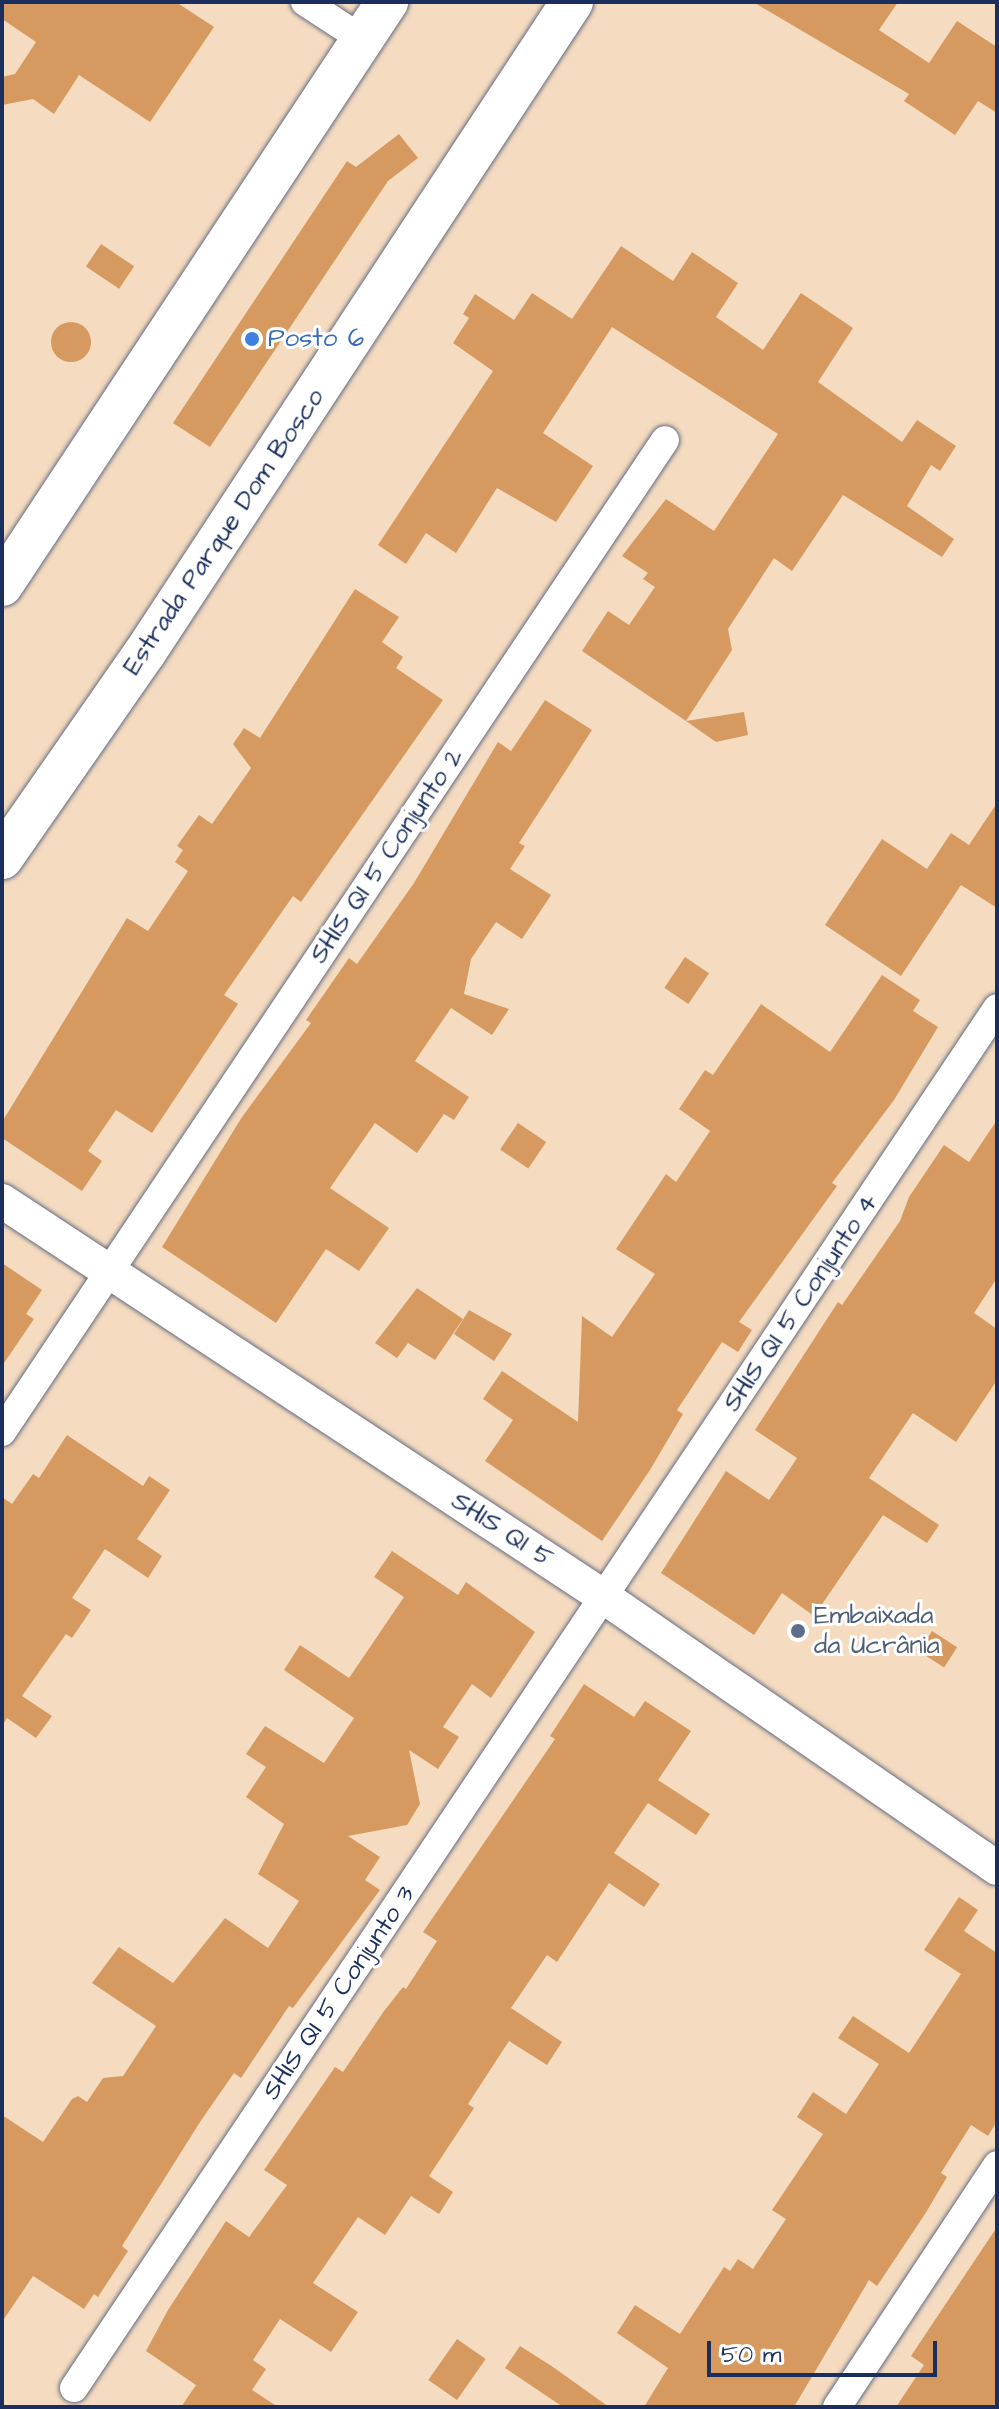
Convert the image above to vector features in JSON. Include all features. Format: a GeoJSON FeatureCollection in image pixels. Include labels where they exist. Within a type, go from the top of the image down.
{"type":"FeatureCollection","features":[{"type":"Feature","properties":{"kind":"main road"},"geometry":{"type":"LineString","coordinates":[[2,585],[387,2]]}},
{"type":"Feature","properties":{"kind":"main road","name":"Estrada Parque Dom Bosco"},"geometry":{"type":"LineString","coordinates":[[2,858],[144,654],[572,2]]}},
{"type":"Feature","properties":{"kind":"street"},"geometry":{"type":"LineString","coordinates":[[305,2],[362,39]]}},
{"type":"Feature","properties":{"kind":"street","name":"SHIS QI 5 Conjunto 2"},"geometry":{"type":"LineString","coordinates":[[2,1432],[665,440]]}},
{"type":"Feature","properties":{"kind":"street","name":"SHIS QI 5 Conjunto 4"},"geometry":{"type":"LineString","coordinates":[[604,1597],[997,1008]]}},
{"type":"Feature","properties":{"kind":"street","name":"SHIS QI 5"},"geometry":{"type":"LineString","coordinates":[[2,1201],[604,1597],[997,1868]]}},
{"type":"Feature","properties":{"kind":"street","name":"SHIS QI 5 Conjunto 3"},"geometry":{"type":"LineString","coordinates":[[74,2388],[604,1597]]}},
{"type":"Feature","properties":{"kind":"street"},"geometry":{"type":"LineString","coordinates":[[837,2407],[997,2165]]}},
{"type":"Feature","properties":{"kind":"building"},"geometry":{"type":"Polygon","coordinates":[[[2,2],[176,2],[214,27],[150,122],[79,75],[54,114],[33,99],[2,105],[2,77],[15,74],[36,42],[2,19],[2,2]]]}},
{"type":"Feature","properties":{"kind":"building"},"geometry":{"type":"Polygon","coordinates":[[[753,2],[898,2],[879,30],[929,63],[957,21],[997,47],[997,113],[978,101],[955,135],[904,101],[909,94],[753,2]]]}},
{"type":"Feature","properties":{"kind":"building"},"geometry":{"type":"Polygon","coordinates":[[[399,134],[418,158],[388,181],[210,447],[173,423],[347,161],[356,167],[399,134]]]}},
{"type":"Feature","properties":{"kind":"building"},"geometry":{"type":"Polygon","coordinates":[[[101,244],[134,266],[119,289],[86,266],[101,244]]]}},
{"type":"Feature","properties":{"kind":"building"},"geometry":{"type":"Polygon","coordinates":[[[621,246],[673,281],[692,252],[738,283],[716,317],[763,350],[801,293],[853,328],[818,382],[902,442],[917,420],[956,446],[940,471],[931,465],[907,506],[954,539],[942,557],[843,495],[792,571],[774,558],[728,629],[732,650],[686,721],[582,651],[608,611],[629,625],[655,587],[643,579],[648,573],[622,556],[666,499],[714,531],[778,434],[612,327],[543,433],[593,466],[556,522],[497,488],[456,553],[426,533],[406,564],[378,545],[493,371],[453,343],[469,318],[463,314],[475,294],[514,320],[532,293],[572,319],[621,246]]]}},
{"type":"Feature","properties":{"kind":"building"},"geometry":{"type":"Polygon","coordinates":[[[71,322],[85,328],[91,342],[85,356],[71,362],[57,356],[51,342],[57,328],[71,322]]]}},
{"type":"Feature","properties":{"kind":"building"},"geometry":{"type":"Polygon","coordinates":[[[355,589],[399,617],[382,642],[403,657],[396,668],[443,700],[301,902],[293,896],[224,995],[238,1004],[152,1133],[116,1110],[88,1151],[102,1161],[82,1191],[2,1138],[2,1122],[127,918],[148,931],[188,871],[175,862],[183,850],[177,846],[199,815],[212,824],[251,768],[233,744],[244,728],[260,738],[355,589]]]}},
{"type":"Feature","properties":{"kind":"building"},"geometry":{"type":"Polygon","coordinates":[[[545,700],[592,730],[519,843],[525,846],[510,869],[551,895],[522,939],[496,922],[471,959],[464,994],[509,1009],[492,1035],[451,1008],[415,1061],[469,1097],[454,1120],[444,1114],[417,1153],[375,1123],[330,1188],[389,1228],[359,1271],[326,1249],[276,1323],[162,1247],[242,1117],[311,1023],[306,1020],[349,958],[357,964],[414,883],[498,742],[511,751],[545,700]]]}},
{"type":"Feature","properties":{"kind":"building"},"geometry":{"type":"Polygon","coordinates":[[[744,712],[748,735],[716,742],[686,721],[744,712]]]}},
{"type":"Feature","properties":{"kind":"building"},"geometry":{"type":"Polygon","coordinates":[[[997,803],[997,908],[961,885],[901,976],[825,925],[882,839],[927,869],[951,833],[969,845],[997,803]]]}},
{"type":"Feature","properties":{"kind":"building"},"geometry":{"type":"Polygon","coordinates":[[[685,957],[709,973],[688,1004],[664,988],[685,957]]]}},
{"type":"Feature","properties":{"kind":"building"},"geometry":{"type":"Polygon","coordinates":[[[882,975],[920,1000],[913,1011],[938,1027],[894,1100],[832,1183],[837,1186],[739,1322],[752,1330],[738,1352],[722,1342],[677,1410],[683,1414],[650,1470],[602,1541],[485,1461],[513,1420],[483,1399],[502,1371],[578,1422],[582,1316],[612,1337],[655,1274],[616,1249],[666,1174],[676,1182],[710,1131],[679,1109],[705,1070],[713,1075],[761,1004],[830,1052],[882,975]]]}},
{"type":"Feature","properties":{"kind":"building"},"geometry":{"type":"Polygon","coordinates":[[[997,1120],[997,1278],[974,1313],[997,1329],[997,1380],[956,1442],[913,1413],[869,1478],[939,1525],[927,1543],[883,1515],[814,1616],[782,1593],[754,1635],[661,1573],[726,1471],[769,1500],[797,1458],[755,1430],[838,1302],[842,1305],[900,1221],[909,1197],[944,1145],[969,1162],[997,1120]]]}},
{"type":"Feature","properties":{"kind":"building"},"geometry":{"type":"Polygon","coordinates":[[[518,1123],[546,1142],[528,1169],[500,1150],[518,1123]]]}},
{"type":"Feature","properties":{"kind":"building"},"geometry":{"type":"Polygon","coordinates":[[[2,1263],[42,1290],[26,1314],[34,1319],[2,1366],[2,1263]]]}},
{"type":"Feature","properties":{"kind":"building"},"geometry":{"type":"Polygon","coordinates":[[[417,1288],[463,1319],[435,1360],[408,1343],[397,1358],[375,1343],[417,1288]]]}},
{"type":"Feature","properties":{"kind":"building"},"geometry":{"type":"Polygon","coordinates":[[[469,1310],[512,1334],[494,1361],[454,1334],[469,1310]]]}},
{"type":"Feature","properties":{"kind":"building"},"geometry":{"type":"Polygon","coordinates":[[[67,1435],[143,1486],[149,1476],[170,1490],[137,1539],[162,1556],[148,1578],[105,1549],[72,1598],[91,1610],[72,1638],[66,1634],[22,1696],[52,1716],[36,1738],[7,1718],[2,1726],[2,1497],[12,1504],[33,1474],[39,1478],[67,1435]]]}},
{"type":"Feature","properties":{"kind":"building"},"geometry":{"type":"Polygon","coordinates":[[[392,1551],[458,1595],[466,1582],[535,1632],[491,1698],[472,1684],[443,1727],[459,1737],[438,1769],[409,1750],[420,1804],[407,1825],[348,1836],[380,1857],[365,1880],[380,1890],[293,2008],[289,2006],[241,2078],[234,2073],[202,2119],[122,2246],[128,2251],[98,2297],[94,2294],[84,2309],[33,2276],[2,2322],[2,2115],[43,2142],[72,2099],[78,2096],[87,2102],[103,2078],[123,2076],[156,2026],[92,1983],[119,1947],[173,1983],[225,1918],[268,1948],[299,1901],[258,1874],[284,1824],[246,1797],[266,1767],[246,1754],[265,1726],[324,1763],[354,1718],[284,1670],[300,1645],[349,1678],[404,1597],[374,1577],[392,1551]]]}},
{"type":"Feature","properties":{"kind":"building"},"geometry":{"type":"Polygon","coordinates":[[[932,1631],[957,1647],[944,1667],[919,1651],[932,1631]]]}},
{"type":"Feature","properties":{"kind":"building"},"geometry":{"type":"Polygon","coordinates":[[[584,1684],[634,1717],[645,1701],[691,1731],[658,1780],[710,1814],[696,1835],[648,1803],[614,1853],[660,1884],[644,1907],[609,1883],[557,1962],[547,1955],[511,2008],[562,2042],[547,2065],[509,2041],[468,2104],[474,2108],[429,2176],[453,2192],[439,2214],[411,2196],[385,2235],[358,2217],[313,2283],[358,2312],[331,2352],[280,2319],[253,2360],[266,2369],[252,2390],[278,2407],[181,2407],[196,2385],[146,2351],[168,2310],[226,2221],[249,2237],[287,2185],[264,2170],[335,2067],[343,2072],[384,2011],[403,1987],[406,1989],[437,1941],[423,1932],[555,1739],[550,1736],[584,1684]]]}},
{"type":"Feature","properties":{"kind":"building"},"geometry":{"type":"Polygon","coordinates":[[[959,1897],[978,1910],[964,1931],[997,1953],[997,2121],[988,2136],[971,2125],[941,2173],[947,2177],[925,2214],[877,2286],[869,2280],[794,2407],[644,2407],[668,2368],[617,2333],[635,2305],[680,2334],[724,2267],[730,2271],[738,2259],[753,2269],[786,2219],[772,2210],[823,2134],[797,2117],[813,2092],[846,2114],[879,2064],[838,2038],[853,2016],[909,2053],[961,1974],[924,1950],[959,1897]]]}},
{"type":"Feature","properties":{"kind":"building"},"geometry":{"type":"Polygon","coordinates":[[[997,2227],[997,2407],[896,2407],[924,2365],[911,2356],[997,2227]]]}},
{"type":"Feature","properties":{"kind":"building"},"geometry":{"type":"Polygon","coordinates":[[[457,2339],[486,2359],[457,2400],[428,2380],[457,2339]]]}},
{"type":"Feature","properties":{"kind":"building"},"geometry":{"type":"Polygon","coordinates":[[[520,2346],[609,2407],[563,2407],[505,2368],[520,2346]]]}},
{"type":"Feature","properties":{"kind":"place","name":"Posto 6"},"geometry":{"type":"Point","coordinates":[252,339]}},
{"type":"Feature","properties":{"kind":"place","name":"Embaixada da Ucrânia"},"geometry":{"type":"Point","coordinates":[798,1631]}}]}
